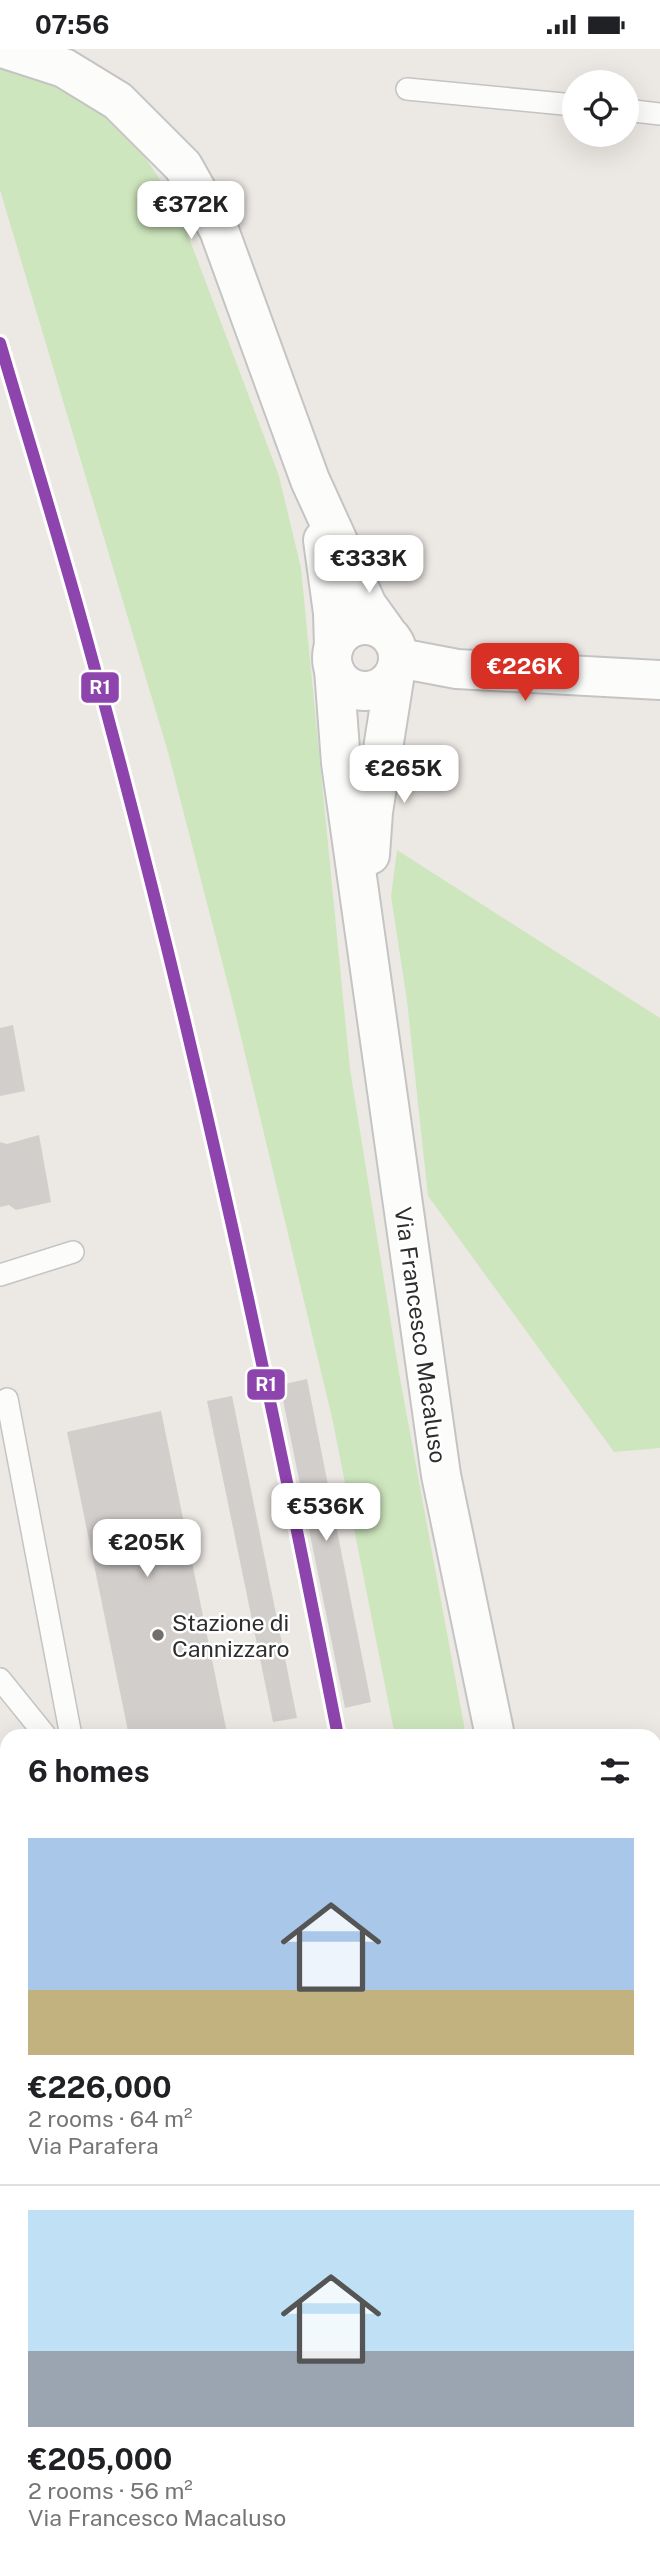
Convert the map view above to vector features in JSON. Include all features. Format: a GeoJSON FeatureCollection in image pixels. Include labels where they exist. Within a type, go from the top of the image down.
{"type":"FeatureCollection","features":[{"type":"Feature","properties":{"kind":"street"},"geometry":{"type":"LineString","coordinates":[[5,49],[64,68],[118,101],[183,166],[219,230],[310,480],[367,605],[393,653],[373,812],[365,930]]}},
{"type":"Feature","properties":{"kind":"street"},"geometry":{"type":"LineString","coordinates":[[310,480],[322,529],[333,613],[341,763],[365,930]]}},
{"type":"Feature","properties":{"kind":"street"},"geometry":{"type":"LineString","coordinates":[[393,653],[379,688],[364,691],[349,687],[334,658],[342,634],[355,625],[371,624],[393,653],[457,669],[660,680]]}},
{"type":"Feature","properties":{"kind":"street","name":"Via Francesco Macaluso"},"geometry":{"type":"LineString","coordinates":[[365,930],[441,1475],[494,1729]]}},
{"type":"Feature","properties":{"kind":"lane"},"geometry":{"type":"LineString","coordinates":[[407,89],[562,104]]}},
{"type":"Feature","properties":{"kind":"lane"},"geometry":{"type":"LineString","coordinates":[[639,112],[660,114]]}},
{"type":"Feature","properties":{"kind":"lane"},"geometry":{"type":"LineString","coordinates":[[0,1275],[73,1252]]}},
{"type":"Feature","properties":{"kind":"lane"},"geometry":{"type":"LineString","coordinates":[[7,1399],[70,1729]]}},
{"type":"Feature","properties":{"kind":"lane"},"geometry":{"type":"LineString","coordinates":[[0,1679],[41,1729]]}},
{"type":"Feature","properties":{"kind":"green space"},"geometry":{"type":"Polygon","coordinates":[[[0,67],[27,72],[72,93],[105,117],[145,157],[177,206],[279,476],[301,568],[350,1069],[399,1373],[465,1729],[394,1729],[333,1422],[234,1008],[168,752],[0,190],[0,67]]]}},
{"type":"Feature","properties":{"kind":"green space"},"geometry":{"type":"Polygon","coordinates":[[[397,850],[660,1018],[660,1448],[614,1452],[428,1196],[407,1001],[391,896],[397,850]]]}},
{"type":"Feature","properties":{"kind":"building"},"geometry":{"type":"Polygon","coordinates":[[[13,1025],[25,1091],[0,1096],[0,1028],[13,1025]]]}},
{"type":"Feature","properties":{"kind":"building"},"geometry":{"type":"Polygon","coordinates":[[[39,1135],[51,1202],[16,1210],[9,1205],[0,1207],[0,1142],[7,1144],[39,1135]]]}},
{"type":"Feature","properties":{"kind":"building"},"geometry":{"type":"Polygon","coordinates":[[[307,1379],[371,1702],[345,1708],[280,1385],[307,1379]]]}},
{"type":"Feature","properties":{"kind":"building"},"geometry":{"type":"Polygon","coordinates":[[[232,1396],[297,1718],[273,1722],[207,1401],[232,1396]]]}},
{"type":"Feature","properties":{"kind":"building","name":"Stazione di Cannizzaro"},"geometry":{"type":"Polygon","coordinates":[[[161,1411],[226,1729],[128,1729],[67,1432],[161,1411]]]}},
{"type":"Feature","properties":{"kind":"transit line","name":"R1"},"geometry":{"type":"LineString","coordinates":[[0,343],[77,603],[158,912],[253,1323],[337,1729]]}},
{"type":"Feature","properties":{"kind":"place","name":"Stazione di Cannizzaro"},"geometry":{"type":"Point","coordinates":[158,1635]}}]}
